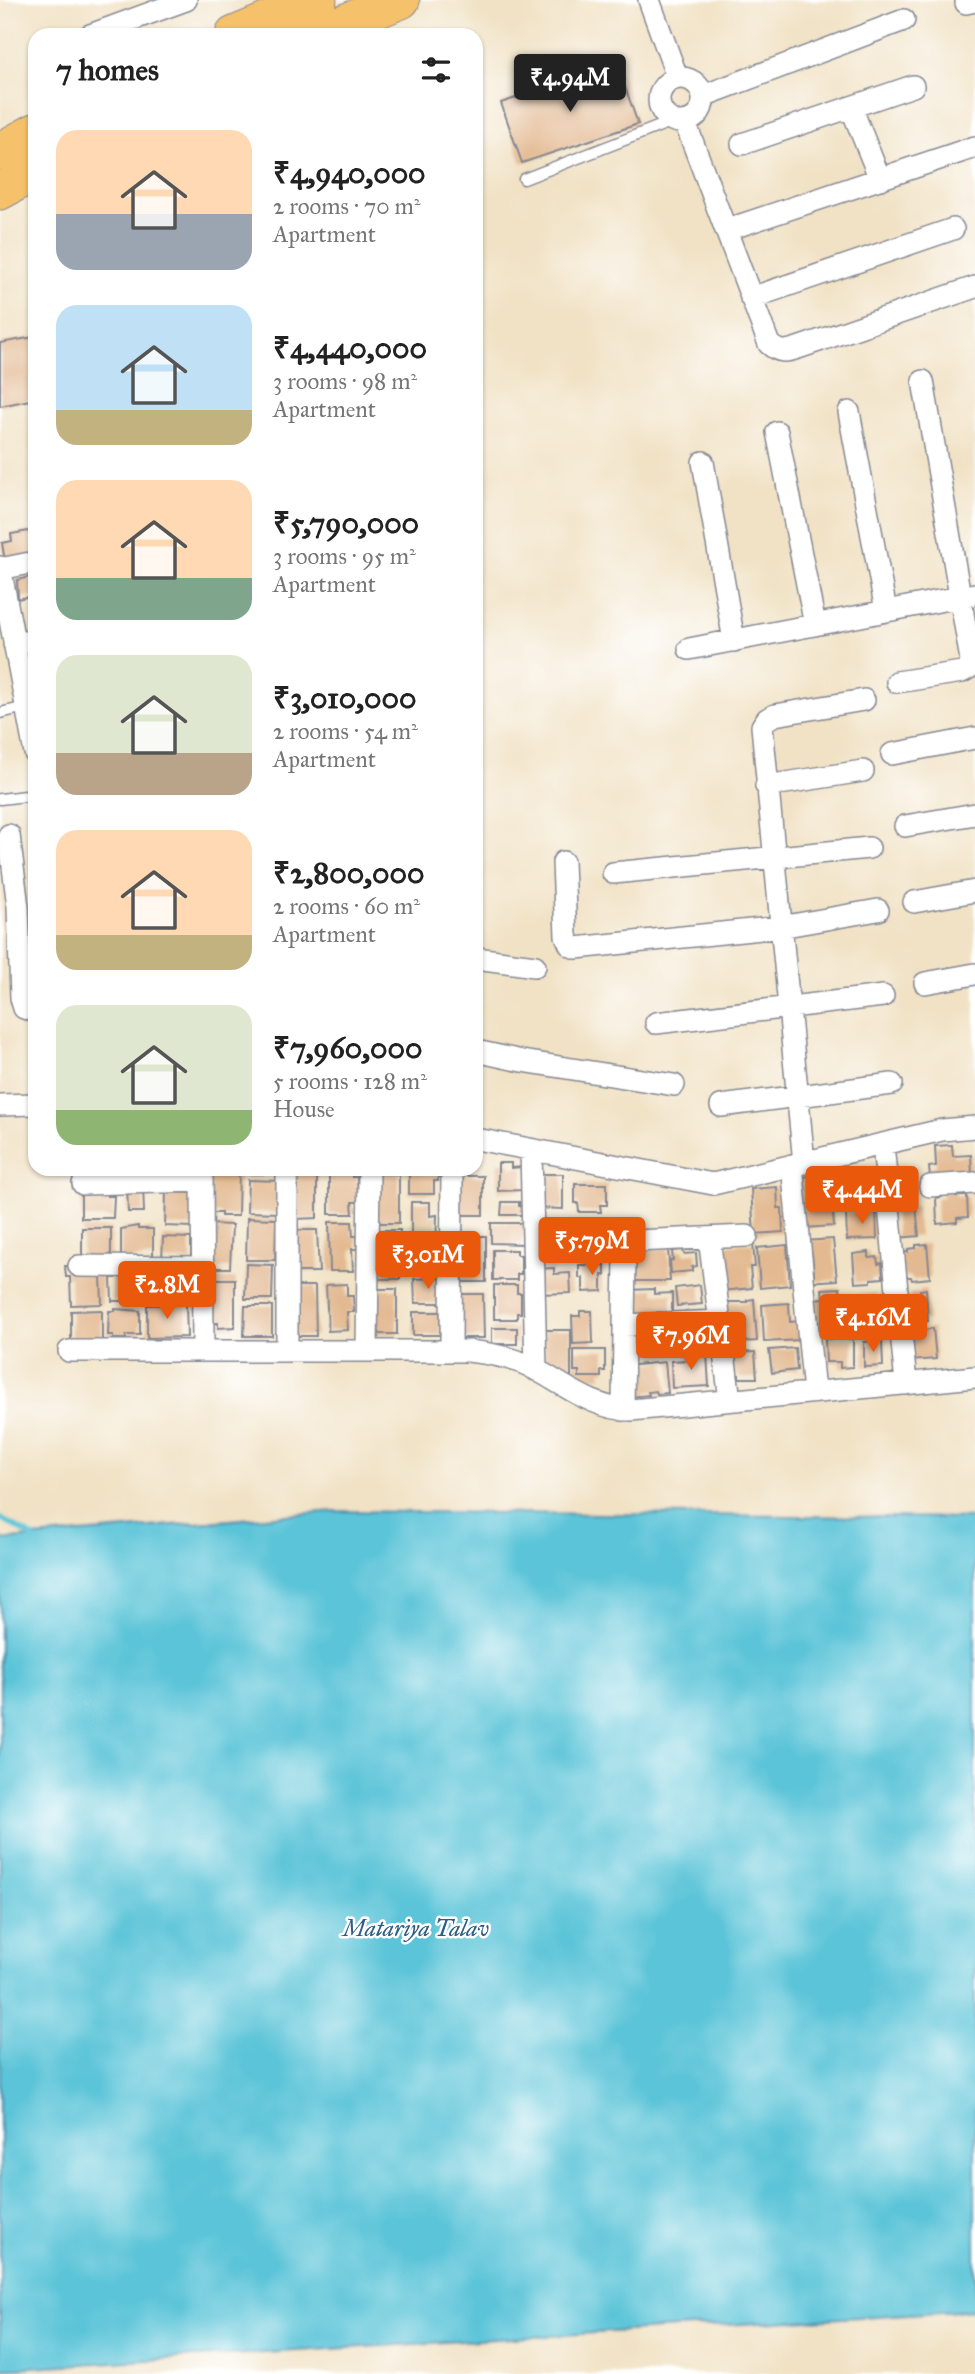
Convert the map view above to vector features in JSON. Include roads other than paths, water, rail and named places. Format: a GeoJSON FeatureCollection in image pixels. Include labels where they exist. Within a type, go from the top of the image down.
{"type":"FeatureCollection","features":[{"type":"Feature","properties":{"kind":"highway"},"geometry":{"type":"LineString","coordinates":[[251,28],[318,0]]}},
{"type":"Feature","properties":{"kind":"highway"},"geometry":{"type":"LineString","coordinates":[[331,28],[401,0]]}},
{"type":"Feature","properties":{"kind":"highway"},"geometry":{"type":"LineString","coordinates":[[0,151],[28,136]]}},
{"type":"Feature","properties":{"kind":"highway"},"geometry":{"type":"LineString","coordinates":[[0,191],[28,176]]}},
{"type":"Feature","properties":{"kind":"street"},"geometry":{"type":"LineString","coordinates":[[109,28],[186,0]]}},
{"type":"Feature","properties":{"kind":"street"},"geometry":{"type":"LineString","coordinates":[[649,0],[677,77]]}},
{"type":"Feature","properties":{"kind":"street"},"geometry":{"type":"LineString","coordinates":[[703,96],[904,20]]}},
{"type":"Feature","properties":{"kind":"street"},"geometry":{"type":"LineString","coordinates":[[677,77],[688,78],[698,85],[703,96],[702,108],[695,117],[679,121],[663,114],[658,103],[659,92],[666,82],[677,77]]}},
{"type":"Feature","properties":{"kind":"street"},"geometry":{"type":"LineString","coordinates":[[741,144],[913,86]]}},
{"type":"Feature","properties":{"kind":"street"},"geometry":{"type":"LineString","coordinates":[[850,107],[880,179]]}},
{"type":"Feature","properties":{"kind":"street"},"geometry":{"type":"LineString","coordinates":[[679,121],[726,230],[769,344],[776,351],[787,351],[975,287]]}},
{"type":"Feature","properties":{"kind":"street"},"geometry":{"type":"LineString","coordinates":[[726,230],[975,147]]}},
{"type":"Feature","properties":{"kind":"street"},"geometry":{"type":"LineString","coordinates":[[751,298],[953,229]]}},
{"type":"Feature","properties":{"kind":"street"},"geometry":{"type":"LineString","coordinates":[[897,682],[962,673],[969,668],[967,596],[923,381]]}},
{"type":"Feature","properties":{"kind":"street"},"geometry":{"type":"LineString","coordinates":[[849,412],[886,611]]}},
{"type":"Feature","properties":{"kind":"street"},"geometry":{"type":"LineString","coordinates":[[777,432],[815,625]]}},
{"type":"Feature","properties":{"kind":"street"},"geometry":{"type":"LineString","coordinates":[[703,462],[734,641]]}},
{"type":"Feature","properties":{"kind":"street"},"geometry":{"type":"LineString","coordinates":[[28,563],[0,568],[25,642],[28,673]]}},
{"type":"Feature","properties":{"kind":"street"},"geometry":{"type":"LineString","coordinates":[[689,649],[967,596]]}},
{"type":"Feature","properties":{"kind":"street"},"geometry":{"type":"LineString","coordinates":[[814,1392],[798,1164],[797,1096],[761,738],[766,719],[775,715],[864,700]]}},
{"type":"Feature","properties":{"kind":"street"},"geometry":{"type":"LineString","coordinates":[[892,754],[975,738]]}},
{"type":"Feature","properties":{"kind":"street"},"geometry":{"type":"LineString","coordinates":[[766,786],[863,771]]}},
{"type":"Feature","properties":{"kind":"street"},"geometry":{"type":"LineString","coordinates":[[905,826],[975,814]]}},
{"type":"Feature","properties":{"kind":"street"},"geometry":{"type":"LineString","coordinates":[[9,835],[11,984],[23,1008],[28,1010]]}},
{"type":"Feature","properties":{"kind":"street"},"geometry":{"type":"LineString","coordinates":[[613,873],[869,848]]}},
{"type":"Feature","properties":{"kind":"street"},"geometry":{"type":"LineString","coordinates":[[563,862],[566,936],[576,948],[780,927],[878,910]]}},
{"type":"Feature","properties":{"kind":"street"},"geometry":{"type":"LineString","coordinates":[[914,902],[975,891]]}},
{"type":"Feature","properties":{"kind":"street"},"geometry":{"type":"LineString","coordinates":[[483,959],[535,966]]}},
{"type":"Feature","properties":{"kind":"street"},"geometry":{"type":"LineString","coordinates":[[925,983],[975,974]]}},
{"type":"Feature","properties":{"kind":"street"},"geometry":{"type":"LineString","coordinates":[[656,1023],[883,996]]}},
{"type":"Feature","properties":{"kind":"street"},"geometry":{"type":"LineString","coordinates":[[483,1053],[674,1085]]}},
{"type":"Feature","properties":{"kind":"street"},"geometry":{"type":"LineString","coordinates":[[721,1106],[892,1084]]}},
{"type":"Feature","properties":{"kind":"street"},"geometry":{"type":"LineString","coordinates":[[0,1105],[28,1104]]}},
{"type":"Feature","properties":{"kind":"street"},"geometry":{"type":"LineString","coordinates":[[483,1140],[713,1184],[942,1130],[975,1128]]}},
{"type":"Feature","properties":{"kind":"street"},"geometry":{"type":"LineString","coordinates":[[883,1144],[906,1384]]}},
{"type":"Feature","properties":{"kind":"street"},"geometry":{"type":"LineString","coordinates":[[531,1150],[536,1370]]}},
{"type":"Feature","properties":{"kind":"street"},"geometry":{"type":"LineString","coordinates":[[83,1184],[120,1176]]}},
{"type":"Feature","properties":{"kind":"street"},"geometry":{"type":"LineString","coordinates":[[202,1176],[203,1351]]}},
{"type":"Feature","properties":{"kind":"street"},"geometry":{"type":"LineString","coordinates":[[287,1176],[287,1351]]}},
{"type":"Feature","properties":{"kind":"street"},"geometry":{"type":"LineString","coordinates":[[367,1351],[369,1176]]}},
{"type":"Feature","properties":{"kind":"street"},"geometry":{"type":"LineString","coordinates":[[451,1351],[452,1176]]}},
{"type":"Feature","properties":{"kind":"street"},"geometry":{"type":"LineString","coordinates":[[930,1186],[975,1183]]}},
{"type":"Feature","properties":{"kind":"street"},"geometry":{"type":"LineString","coordinates":[[622,1410],[625,1252],[628,1244],[635,1241],[747,1236]]}},
{"type":"Feature","properties":{"kind":"street"},"geometry":{"type":"LineString","coordinates":[[709,1238],[730,1400]]}},
{"type":"Feature","properties":{"kind":"street"},"geometry":{"type":"LineString","coordinates":[[79,1266],[202,1267]]}},
{"type":"Feature","properties":{"kind":"street"},"geometry":{"type":"LineString","coordinates":[[624,1325],[720,1321]]}},
{"type":"Feature","properties":{"kind":"street"},"geometry":{"type":"LineString","coordinates":[[69,1351],[481,1353],[523,1363],[597,1405],[622,1410],[975,1377]]}},
{"type":"Feature","properties":{"kind":"lane"},"geometry":{"type":"LineString","coordinates":[[524,179],[679,121]]}},
{"type":"Feature","properties":{"kind":"lane"},"geometry":{"type":"LineString","coordinates":[[0,713],[28,715]]}},
{"type":"Feature","properties":{"kind":"lane"},"geometry":{"type":"LineString","coordinates":[[0,799],[28,796]]}},
{"type":"Feature","properties":{"kind":"water","name":"Matariya Talav"},"geometry":{"type":"Polygon","coordinates":[[[334,1511],[975,1518],[975,2310],[0,2369],[0,1540],[334,1511]]]}},
{"type":"Feature","properties":{"kind":"waterway"},"geometry":{"type":"LineString","coordinates":[[0,1518],[33,1537]]}}]}
